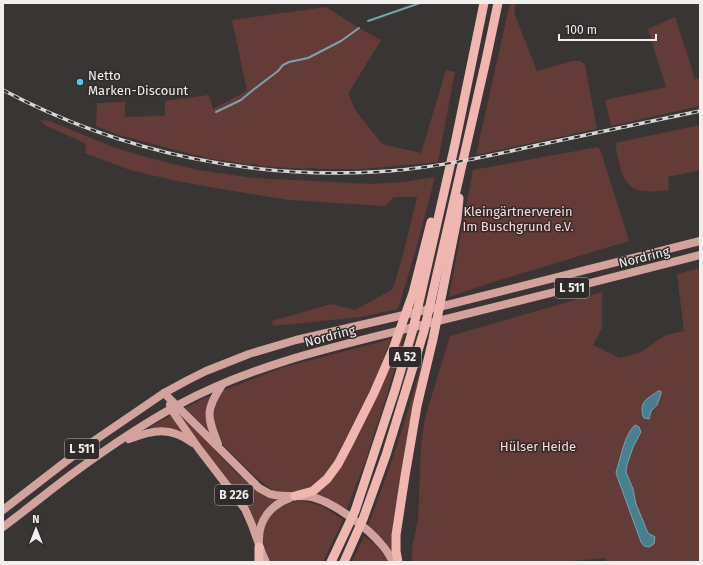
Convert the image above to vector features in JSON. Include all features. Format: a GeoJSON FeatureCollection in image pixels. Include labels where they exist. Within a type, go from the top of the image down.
{"type":"FeatureCollection","features":[{"type":"Feature","properties":{"kind":"highway","name":"A 52"},"geometry":{"type":"LineString","coordinates":[[331,562],[355,511],[414,329],[455,144],[484,3]]}},
{"type":"Feature","properties":{"kind":"highway","name":"A 52"},"geometry":{"type":"LineString","coordinates":[[344,562],[366,512],[386,455],[424,331],[498,3]]}},
{"type":"Feature","properties":{"kind":"highway"},"geometry":{"type":"LineString","coordinates":[[295,496],[313,491],[327,479],[338,464],[374,393],[393,348],[413,293],[440,186],[455,144]]}},
{"type":"Feature","properties":{"kind":"highway"},"geometry":{"type":"LineString","coordinates":[[398,562],[396,535],[405,476],[417,406],[433,339],[457,219],[464,157]]}},
{"type":"Feature","properties":{"kind":"highway"},"geometry":{"type":"LineString","coordinates":[[259,547],[259,562]]}},
{"type":"Feature","properties":{"kind":"main road","name":"Nordring"},"geometry":{"type":"LineString","coordinates":[[3,510],[82,449],[164,393],[206,371],[249,354],[296,340],[447,305],[700,241]]}},
{"type":"Feature","properties":{"kind":"main road","name":"Nordring"},"geometry":{"type":"LineString","coordinates":[[3,527],[71,474],[116,443],[174,407],[222,385],[270,366],[337,346],[700,255]]}},
{"type":"Feature","properties":{"kind":"main road"},"geometry":{"type":"LineString","coordinates":[[220,449],[211,425],[209,412],[211,403],[222,385]]}},
{"type":"Feature","properties":{"kind":"main road","name":"B 226"},"geometry":{"type":"LineString","coordinates":[[164,393],[199,449],[245,509],[266,562]]}},
{"type":"Feature","properties":{"kind":"main road","name":"B 226"},"geometry":{"type":"LineString","coordinates":[[174,407],[261,489],[275,495],[312,497],[331,505],[343,512],[381,543],[393,562]]}},
{"type":"Feature","properties":{"kind":"main road"},"geometry":{"type":"LineString","coordinates":[[116,443],[146,433],[164,431],[182,436],[199,449]]}},
{"type":"Feature","properties":{"kind":"main road"},"geometry":{"type":"LineString","coordinates":[[259,547],[261,526],[267,514],[279,502],[295,496]]}},
{"type":"Feature","properties":{"kind":"green space"},"geometry":{"type":"Polygon","coordinates":[[[510,3],[516,3],[514,13],[537,71],[572,61],[580,61],[585,65],[597,129],[476,155],[510,3]]]}},
{"type":"Feature","properties":{"kind":"green space"},"geometry":{"type":"Polygon","coordinates":[[[326,7],[357,27],[381,40],[348,94],[356,111],[382,144],[421,153],[446,70],[455,72],[438,162],[361,169],[306,169],[259,166],[257,164],[250,165],[194,155],[116,134],[96,126],[97,103],[125,102],[125,117],[165,116],[165,101],[209,95],[213,109],[247,91],[232,20],[326,7]]]}},
{"type":"Feature","properties":{"kind":"green space"},"geometry":{"type":"Polygon","coordinates":[[[675,17],[695,79],[700,78],[700,106],[611,126],[605,100],[666,87],[648,29],[675,17]]]}},
{"type":"Feature","properties":{"kind":"green space"},"geometry":{"type":"Polygon","coordinates":[[[40,120],[50,121],[115,148],[157,160],[198,170],[253,178],[371,184],[404,182],[435,177],[414,257],[398,309],[361,317],[273,326],[272,321],[331,304],[355,310],[393,289],[417,197],[394,197],[385,206],[289,200],[177,181],[130,170],[85,153],[86,144],[45,125],[40,120]]]}},
{"type":"Feature","properties":{"kind":"green space"},"geometry":{"type":"Polygon","coordinates":[[[700,125],[700,170],[668,177],[669,190],[643,191],[636,189],[626,180],[622,173],[615,143],[700,125]]]}},
{"type":"Feature","properties":{"kind":"green space","name":"Kleingärtnerverein Im Buschgrund e.V."},"geometry":{"type":"Polygon","coordinates":[[[598,147],[602,155],[629,241],[493,282],[449,297],[473,170],[598,147]]]}},
{"type":"Feature","properties":{"kind":"green space","name":"Hülser Heide"},"geometry":{"type":"Polygon","coordinates":[[[700,268],[700,562],[606,562],[605,558],[563,562],[412,562],[412,548],[418,519],[421,446],[425,418],[450,336],[602,292],[602,328],[593,345],[620,358],[639,353],[666,335],[684,331],[677,274],[700,268]]]}},
{"type":"Feature","properties":{"kind":"green space"},"geometry":{"type":"Polygon","coordinates":[[[404,335],[387,395],[366,459],[347,509],[324,498],[313,495],[329,483],[341,466],[400,336],[404,335]]]}},
{"type":"Feature","properties":{"kind":"green space"},"geometry":{"type":"Polygon","coordinates":[[[430,335],[392,550],[368,525],[402,431],[430,335]]]}},
{"type":"Feature","properties":{"kind":"green space"},"geometry":{"type":"Polygon","coordinates":[[[391,339],[369,396],[335,463],[324,477],[312,486],[293,494],[274,491],[258,479],[225,447],[216,433],[211,411],[222,391],[281,368],[391,339]]]}},
{"type":"Feature","properties":{"kind":"green space"},"geometry":{"type":"Polygon","coordinates":[[[209,396],[211,397],[209,434],[185,408],[209,396]]]}},
{"type":"Feature","properties":{"kind":"green space"},"geometry":{"type":"Polygon","coordinates":[[[180,413],[238,475],[254,487],[278,499],[264,510],[257,525],[247,506],[178,415],[180,413]]]}},
{"type":"Feature","properties":{"kind":"green space"},"geometry":{"type":"Polygon","coordinates":[[[172,415],[188,437],[150,429],[150,427],[172,415]]]}},
{"type":"Feature","properties":{"kind":"green space"},"geometry":{"type":"Polygon","coordinates":[[[296,501],[316,504],[327,509],[343,520],[323,562],[270,562],[267,556],[263,538],[265,524],[268,518],[283,506],[296,501]]]}},
{"type":"Feature","properties":{"kind":"green space"},"geometry":{"type":"Polygon","coordinates":[[[364,536],[384,554],[390,562],[352,562],[364,536]]]}},
{"type":"Feature","properties":{"kind":"water"},"geometry":{"type":"Polygon","coordinates":[[[658,391],[661,391],[661,394],[657,405],[651,411],[649,419],[644,418],[642,415],[642,408],[644,402],[658,391]]]}},
{"type":"Feature","properties":{"kind":"water"},"geometry":{"type":"Polygon","coordinates":[[[635,425],[639,427],[641,432],[633,447],[626,472],[633,489],[636,504],[648,533],[655,537],[654,544],[649,547],[644,546],[641,542],[616,472],[625,441],[631,429],[635,425]]]}},
{"type":"Feature","properties":{"kind":"waterway"},"geometry":{"type":"LineString","coordinates":[[368,21],[420,3]]}},
{"type":"Feature","properties":{"kind":"waterway"},"geometry":{"type":"LineString","coordinates":[[216,112],[241,100],[278,71],[283,65],[289,62],[308,58],[341,41],[359,28]]}},
{"type":"Feature","properties":{"kind":"railway"},"geometry":{"type":"LineString","coordinates":[[3,90],[48,112],[94,131],[142,146],[190,158],[240,166],[289,171],[339,173],[389,171],[445,164],[700,111]]}},
{"type":"Feature","properties":{"kind":"place","name":"Netto Marken-Discount"},"geometry":{"type":"Point","coordinates":[80,82]}}]}
